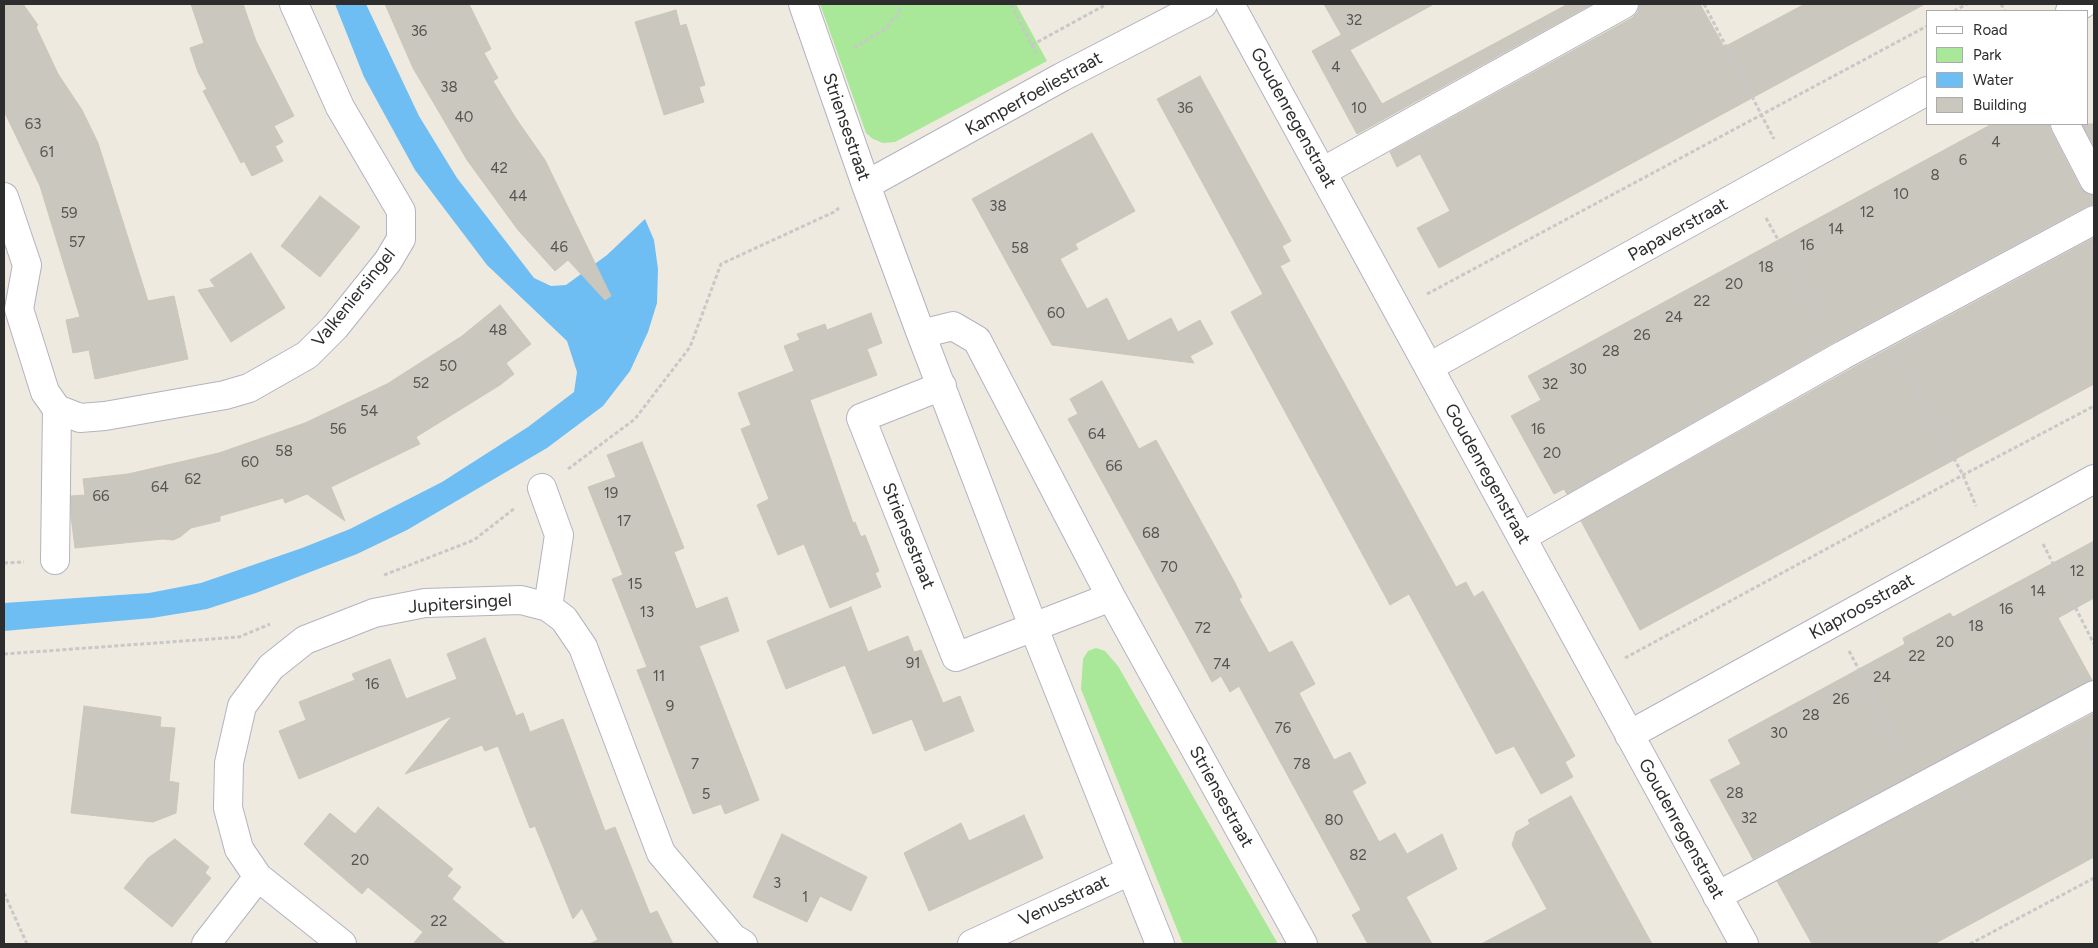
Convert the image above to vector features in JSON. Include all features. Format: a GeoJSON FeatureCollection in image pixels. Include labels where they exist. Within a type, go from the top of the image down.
{"type":"FeatureCollection","features":[{"type":"Feature","properties":{"kind":"street","name":"Valkeniersingel"},"geometry":{"type":"LineString","coordinates":[[57,409],[80,418],[105,416],[225,396],[249,388],[307,355],[335,328],[388,261],[401,239],[401,211],[340,107],[294,4]]}},
{"type":"Feature","properties":{"kind":"street","name":"Striensestraat"},"geometry":{"type":"LineString","coordinates":[[803,4],[866,185],[921,334],[1033,626],[1160,944]]}},
{"type":"Feature","properties":{"kind":"street","name":"Kamperfoeliestraat"},"geometry":{"type":"LineString","coordinates":[[866,185],[1203,4]]}},
{"type":"Feature","properties":{"kind":"street","name":"Goudenregenstraat"},"geometry":{"type":"LineString","coordinates":[[1230,4],[1744,944]]}},
{"type":"Feature","properties":{"kind":"street"},"geometry":{"type":"LineString","coordinates":[[1322,172],[1624,4]]}},
{"type":"Feature","properties":{"kind":"street"},"geometry":{"type":"LineString","coordinates":[[2072,10],[2084,4]]}},
{"type":"Feature","properties":{"kind":"street","name":"Papaverstraat"},"geometry":{"type":"LineString","coordinates":[[1429,368],[1926,92]]}},
{"type":"Feature","properties":{"kind":"street"},"geometry":{"type":"LineString","coordinates":[[2065,125],[2094,180]]}},
{"type":"Feature","properties":{"kind":"street"},"geometry":{"type":"LineString","coordinates":[[4,197],[27,265],[19,309],[44,392],[57,409],[54,560]]}},
{"type":"Feature","properties":{"kind":"street"},"geometry":{"type":"LineString","coordinates":[[1522,537],[1843,355],[2094,220]]}},
{"type":"Feature","properties":{"kind":"street","name":"Striensestraat"},"geometry":{"type":"LineString","coordinates":[[921,334],[953,326],[977,340],[1111,597],[1302,944]]}},
{"type":"Feature","properties":{"kind":"street","name":"Striensestraat"},"geometry":{"type":"LineString","coordinates":[[942,386],[862,418],[956,657],[1111,597]]}},
{"type":"Feature","properties":{"kind":"street","name":"Klaproosstraat"},"geometry":{"type":"LineString","coordinates":[[1630,735],[2094,479]]}},
{"type":"Feature","properties":{"kind":"street"},"geometry":{"type":"LineString","coordinates":[[542,488],[559,535],[548,607]]}},
{"type":"Feature","properties":{"kind":"street","name":"Jupitersingel"},"geometry":{"type":"LineString","coordinates":[[342,944],[258,877],[239,849],[228,808],[229,763],[242,706],[271,668],[305,640],[374,613],[425,603],[521,600],[548,607],[564,619],[583,648],[661,853],[733,938],[743,944]]}},
{"type":"Feature","properties":{"kind":"street"},"geometry":{"type":"LineString","coordinates":[[1717,896],[2094,695]]}},
{"type":"Feature","properties":{"kind":"street","name":"Venusstraat"},"geometry":{"type":"LineString","coordinates":[[972,944],[1130,871]]}},
{"type":"Feature","properties":{"kind":"street"},"geometry":{"type":"LineString","coordinates":[[206,944],[258,877]]}},
{"type":"Feature","properties":{"kind":"path"},"geometry":{"type":"LineString","coordinates":[[823,60],[860,45],[874,37],[898,14],[901,4]]}},
{"type":"Feature","properties":{"kind":"path"},"geometry":{"type":"LineString","coordinates":[[1011,4],[1052,84]]}},
{"type":"Feature","properties":{"kind":"path"},"geometry":{"type":"LineString","coordinates":[[1032,45],[1106,4]]}},
{"type":"Feature","properties":{"kind":"path"},"geometry":{"type":"LineString","coordinates":[[1704,4],[1789,169]]}},
{"type":"Feature","properties":{"kind":"path"},"geometry":{"type":"LineString","coordinates":[[1956,10],[1968,4]]}},
{"type":"Feature","properties":{"kind":"path"},"geometry":{"type":"LineString","coordinates":[[1398,310],[1926,27]]}},
{"type":"Feature","properties":{"kind":"path"},"geometry":{"type":"LineString","coordinates":[[382,576],[474,540],[635,419],[690,347],[721,264],[834,212],[866,185]]}},
{"type":"Feature","properties":{"kind":"path"},"geometry":{"type":"LineString","coordinates":[[1751,190],[1843,355]]}},
{"type":"Feature","properties":{"kind":"path"},"geometry":{"type":"LineString","coordinates":[[1885,332],[1963,475],[1990,537]]}},
{"type":"Feature","properties":{"kind":"path"},"geometry":{"type":"LineString","coordinates":[[1596,674],[2094,406]]}},
{"type":"Feature","properties":{"kind":"path"},"geometry":{"type":"LineString","coordinates":[[2028,516],[2094,644]]}},
{"type":"Feature","properties":{"kind":"path"},"geometry":{"type":"LineString","coordinates":[[4,654],[239,637],[274,622]]}},
{"type":"Feature","properties":{"kind":"path"},"geometry":{"type":"LineString","coordinates":[[1834,623],[1921,787]]}},
{"type":"Feature","properties":{"kind":"path"},"geometry":{"type":"LineString","coordinates":[[1970,944],[2094,878]]}},
{"type":"Feature","properties":{"kind":"path"},"geometry":{"type":"LineString","coordinates":[[4,893],[5,900],[27,944]]}},
{"type":"Feature","properties":{"kind":"green space"},"geometry":{"type":"Polygon","coordinates":[[[820,4],[1016,4],[1047,61],[895,142],[883,143],[873,139],[866,133],[820,4]]]}},
{"type":"Feature","properties":{"kind":"green space"},"geometry":{"type":"Polygon","coordinates":[[[1096,648],[1105,651],[1118,666],[1278,944],[1183,944],[1081,689],[1083,659],[1088,651],[1096,648]]]}},
{"type":"Feature","properties":{"kind":"water"},"geometry":{"type":"Polygon","coordinates":[[[335,4],[366,4],[419,116],[457,178],[534,278],[551,286],[566,285],[607,255],[645,219],[654,240],[658,269],[657,303],[648,332],[630,371],[603,406],[547,448],[407,530],[357,554],[256,593],[207,609],[152,618],[4,631],[4,603],[149,593],[201,583],[302,548],[350,529],[442,482],[528,427],[574,392],[577,372],[567,341],[487,265],[415,170],[364,77],[335,4]]]}},
{"type":"Feature","properties":{"kind":"building"},"geometry":{"type":"Polygon","coordinates":[[[4,4],[23,4],[38,25],[36,27],[58,74],[82,110],[98,143],[148,301],[174,296],[188,359],[95,379],[89,350],[73,353],[66,320],[80,317],[40,186],[4,111],[4,4]]]}},
{"type":"Feature","properties":{"kind":"building"},"geometry":{"type":"Polygon","coordinates":[[[191,4],[243,4],[256,41],[294,116],[274,126],[283,142],[275,146],[283,161],[252,176],[244,161],[241,163],[203,91],[207,89],[198,72],[190,48],[204,43],[191,4]]]}},
{"type":"Feature","properties":{"kind":"building"},"geometry":{"type":"Polygon","coordinates":[[[385,4],[469,4],[491,49],[484,53],[498,78],[493,81],[545,160],[611,296],[605,300],[568,260],[555,271],[518,230],[467,160],[413,68],[385,4]]]}},
{"type":"Feature","properties":{"kind":"building"},"geometry":{"type":"Polygon","coordinates":[[[1324,4],[1434,4],[1350,50],[1324,4]]]}},
{"type":"Feature","properties":{"kind":"building"},"geometry":{"type":"Polygon","coordinates":[[[1568,4],[1592,4],[1357,134],[1312,51],[1341,35],[1382,104],[1568,4]]]}},
{"type":"Feature","properties":{"kind":"building"},"geometry":{"type":"Polygon","coordinates":[[[1640,4],[1700,4],[1724,47],[1805,4],[1925,4],[1439,268],[1417,228],[1450,211],[1420,154],[1397,167],[1390,152],[1632,18],[1638,12],[1640,4]]]}},
{"type":"Feature","properties":{"kind":"building"},"geometry":{"type":"Polygon","coordinates":[[[676,10],[680,26],[686,24],[705,85],[699,87],[704,102],[664,115],[635,22],[676,10]]]}},
{"type":"Feature","properties":{"kind":"building"},"geometry":{"type":"Polygon","coordinates":[[[1200,76],[1291,241],[1282,246],[1290,261],[1280,266],[1456,587],[1466,582],[1474,597],[1483,591],[1575,756],[1565,762],[1573,777],[1541,794],[1514,746],[1496,754],[1409,594],[1390,605],[1231,312],[1263,294],[1157,99],[1200,76]]]}},
{"type":"Feature","properties":{"kind":"building"},"geometry":{"type":"Polygon","coordinates":[[[2094,124],[2094,146],[2083,125],[2094,124]]]}},
{"type":"Feature","properties":{"kind":"building"},"geometry":{"type":"Polygon","coordinates":[[[1990,125],[2049,125],[2080,187],[2086,193],[2094,195],[2094,204],[2087,206],[1836,341],[1567,494],[1564,489],[1554,494],[1511,416],[1541,400],[1528,376],[1990,125]]]}},
{"type":"Feature","properties":{"kind":"building"},"geometry":{"type":"Polygon","coordinates":[[[1092,133],[1135,211],[1075,244],[1078,249],[1060,259],[1087,309],[1107,298],[1128,341],[1171,318],[1178,332],[1200,320],[1213,344],[1190,356],[1194,363],[1052,345],[972,199],[1092,133]]]}},
{"type":"Feature","properties":{"kind":"building"},"geometry":{"type":"Polygon","coordinates":[[[320,196],[360,227],[320,277],[281,246],[320,196]]]}},
{"type":"Feature","properties":{"kind":"building"},"geometry":{"type":"Polygon","coordinates":[[[2094,238],[2094,384],[1640,630],[1581,521],[1851,369],[2094,238]]]}},
{"type":"Feature","properties":{"kind":"building"},"geometry":{"type":"Polygon","coordinates":[[[251,253],[285,308],[231,342],[198,290],[215,287],[210,280],[251,253]]]}},
{"type":"Feature","properties":{"kind":"building"},"geometry":{"type":"Polygon","coordinates":[[[500,305],[531,344],[506,363],[514,374],[500,385],[416,437],[420,444],[331,487],[345,521],[307,494],[285,503],[283,498],[220,516],[220,521],[191,528],[173,540],[163,539],[75,548],[71,516],[71,496],[85,495],[83,479],[128,474],[219,453],[305,423],[387,384],[462,336],[500,305]]]}},
{"type":"Feature","properties":{"kind":"building"},"geometry":{"type":"Polygon","coordinates":[[[871,313],[882,343],[867,349],[877,375],[810,400],[853,523],[855,522],[861,537],[865,535],[879,571],[875,573],[881,587],[830,608],[804,544],[778,555],[757,505],[769,499],[741,429],[751,425],[738,393],[794,371],[784,346],[800,340],[797,334],[825,324],[827,330],[871,313]]]}},
{"type":"Feature","properties":{"kind":"building"},"geometry":{"type":"Polygon","coordinates":[[[1102,381],[1139,449],[1156,440],[1234,581],[1242,597],[1239,599],[1269,653],[1292,641],[1315,684],[1299,693],[1334,760],[1350,752],[1366,783],[1352,791],[1379,842],[1395,833],[1407,854],[1442,834],[1457,869],[1406,897],[1432,944],[1368,944],[1352,915],[1361,910],[1239,686],[1230,692],[1221,676],[1212,682],[1068,419],[1078,414],[1070,399],[1102,381]]]}},
{"type":"Feature","properties":{"kind":"building"},"geometry":{"type":"Polygon","coordinates":[[[642,442],[684,548],[674,552],[696,609],[727,597],[739,631],[699,646],[759,800],[725,814],[721,804],[693,814],[637,670],[647,667],[612,579],[623,575],[588,487],[616,477],[607,455],[642,442]]]}},
{"type":"Feature","properties":{"kind":"building"},"geometry":{"type":"Polygon","coordinates":[[[2094,541],[2094,598],[2058,618],[2092,680],[1753,859],[1710,780],[1741,764],[1728,740],[1905,644],[1903,638],[1950,613],[1953,617],[2094,541]]]}},
{"type":"Feature","properties":{"kind":"building"},"geometry":{"type":"Polygon","coordinates":[[[851,607],[868,652],[908,636],[914,652],[921,650],[943,703],[960,696],[974,731],[925,751],[912,719],[873,734],[845,665],[786,689],[767,641],[851,607]]]}},
{"type":"Feature","properties":{"kind":"building"},"geometry":{"type":"Polygon","coordinates":[[[485,638],[516,716],[523,713],[530,732],[563,719],[605,831],[615,827],[650,914],[657,911],[673,944],[589,944],[598,940],[582,908],[573,919],[535,826],[530,828],[498,746],[485,751],[482,745],[405,774],[452,716],[299,779],[279,731],[306,720],[299,702],[355,680],[352,674],[390,659],[406,699],[457,679],[447,654],[485,638]]]}},
{"type":"Feature","properties":{"kind":"building"},"geometry":{"type":"Polygon","coordinates":[[[84,706],[161,717],[160,727],[175,728],[169,781],[179,783],[176,813],[153,822],[71,813],[84,706]]]}},
{"type":"Feature","properties":{"kind":"building"},"geometry":{"type":"Polygon","coordinates":[[[2094,713],[2094,857],[1934,944],[1812,944],[1777,881],[2094,713]]]}},
{"type":"Feature","properties":{"kind":"building"},"geometry":{"type":"Polygon","coordinates":[[[1571,796],[1652,944],[1481,944],[1547,909],[1512,845],[1516,832],[1530,824],[1528,820],[1571,796]]]}},
{"type":"Feature","properties":{"kind":"building"},"geometry":{"type":"Polygon","coordinates":[[[378,807],[453,869],[447,876],[461,887],[452,899],[506,944],[413,944],[423,932],[368,887],[362,894],[304,844],[330,813],[355,834],[378,807]]]}},
{"type":"Feature","properties":{"kind":"building"},"geometry":{"type":"Polygon","coordinates":[[[1024,815],[1043,858],[929,911],[904,853],[961,823],[969,841],[1024,815]]]}},
{"type":"Feature","properties":{"kind":"building"},"geometry":{"type":"Polygon","coordinates":[[[782,834],[867,877],[851,911],[820,896],[807,922],[753,897],[782,834]]]}},
{"type":"Feature","properties":{"kind":"building"},"geometry":{"type":"Polygon","coordinates":[[[175,839],[209,867],[205,873],[211,878],[172,927],[124,888],[148,858],[175,839]]]}}]}
